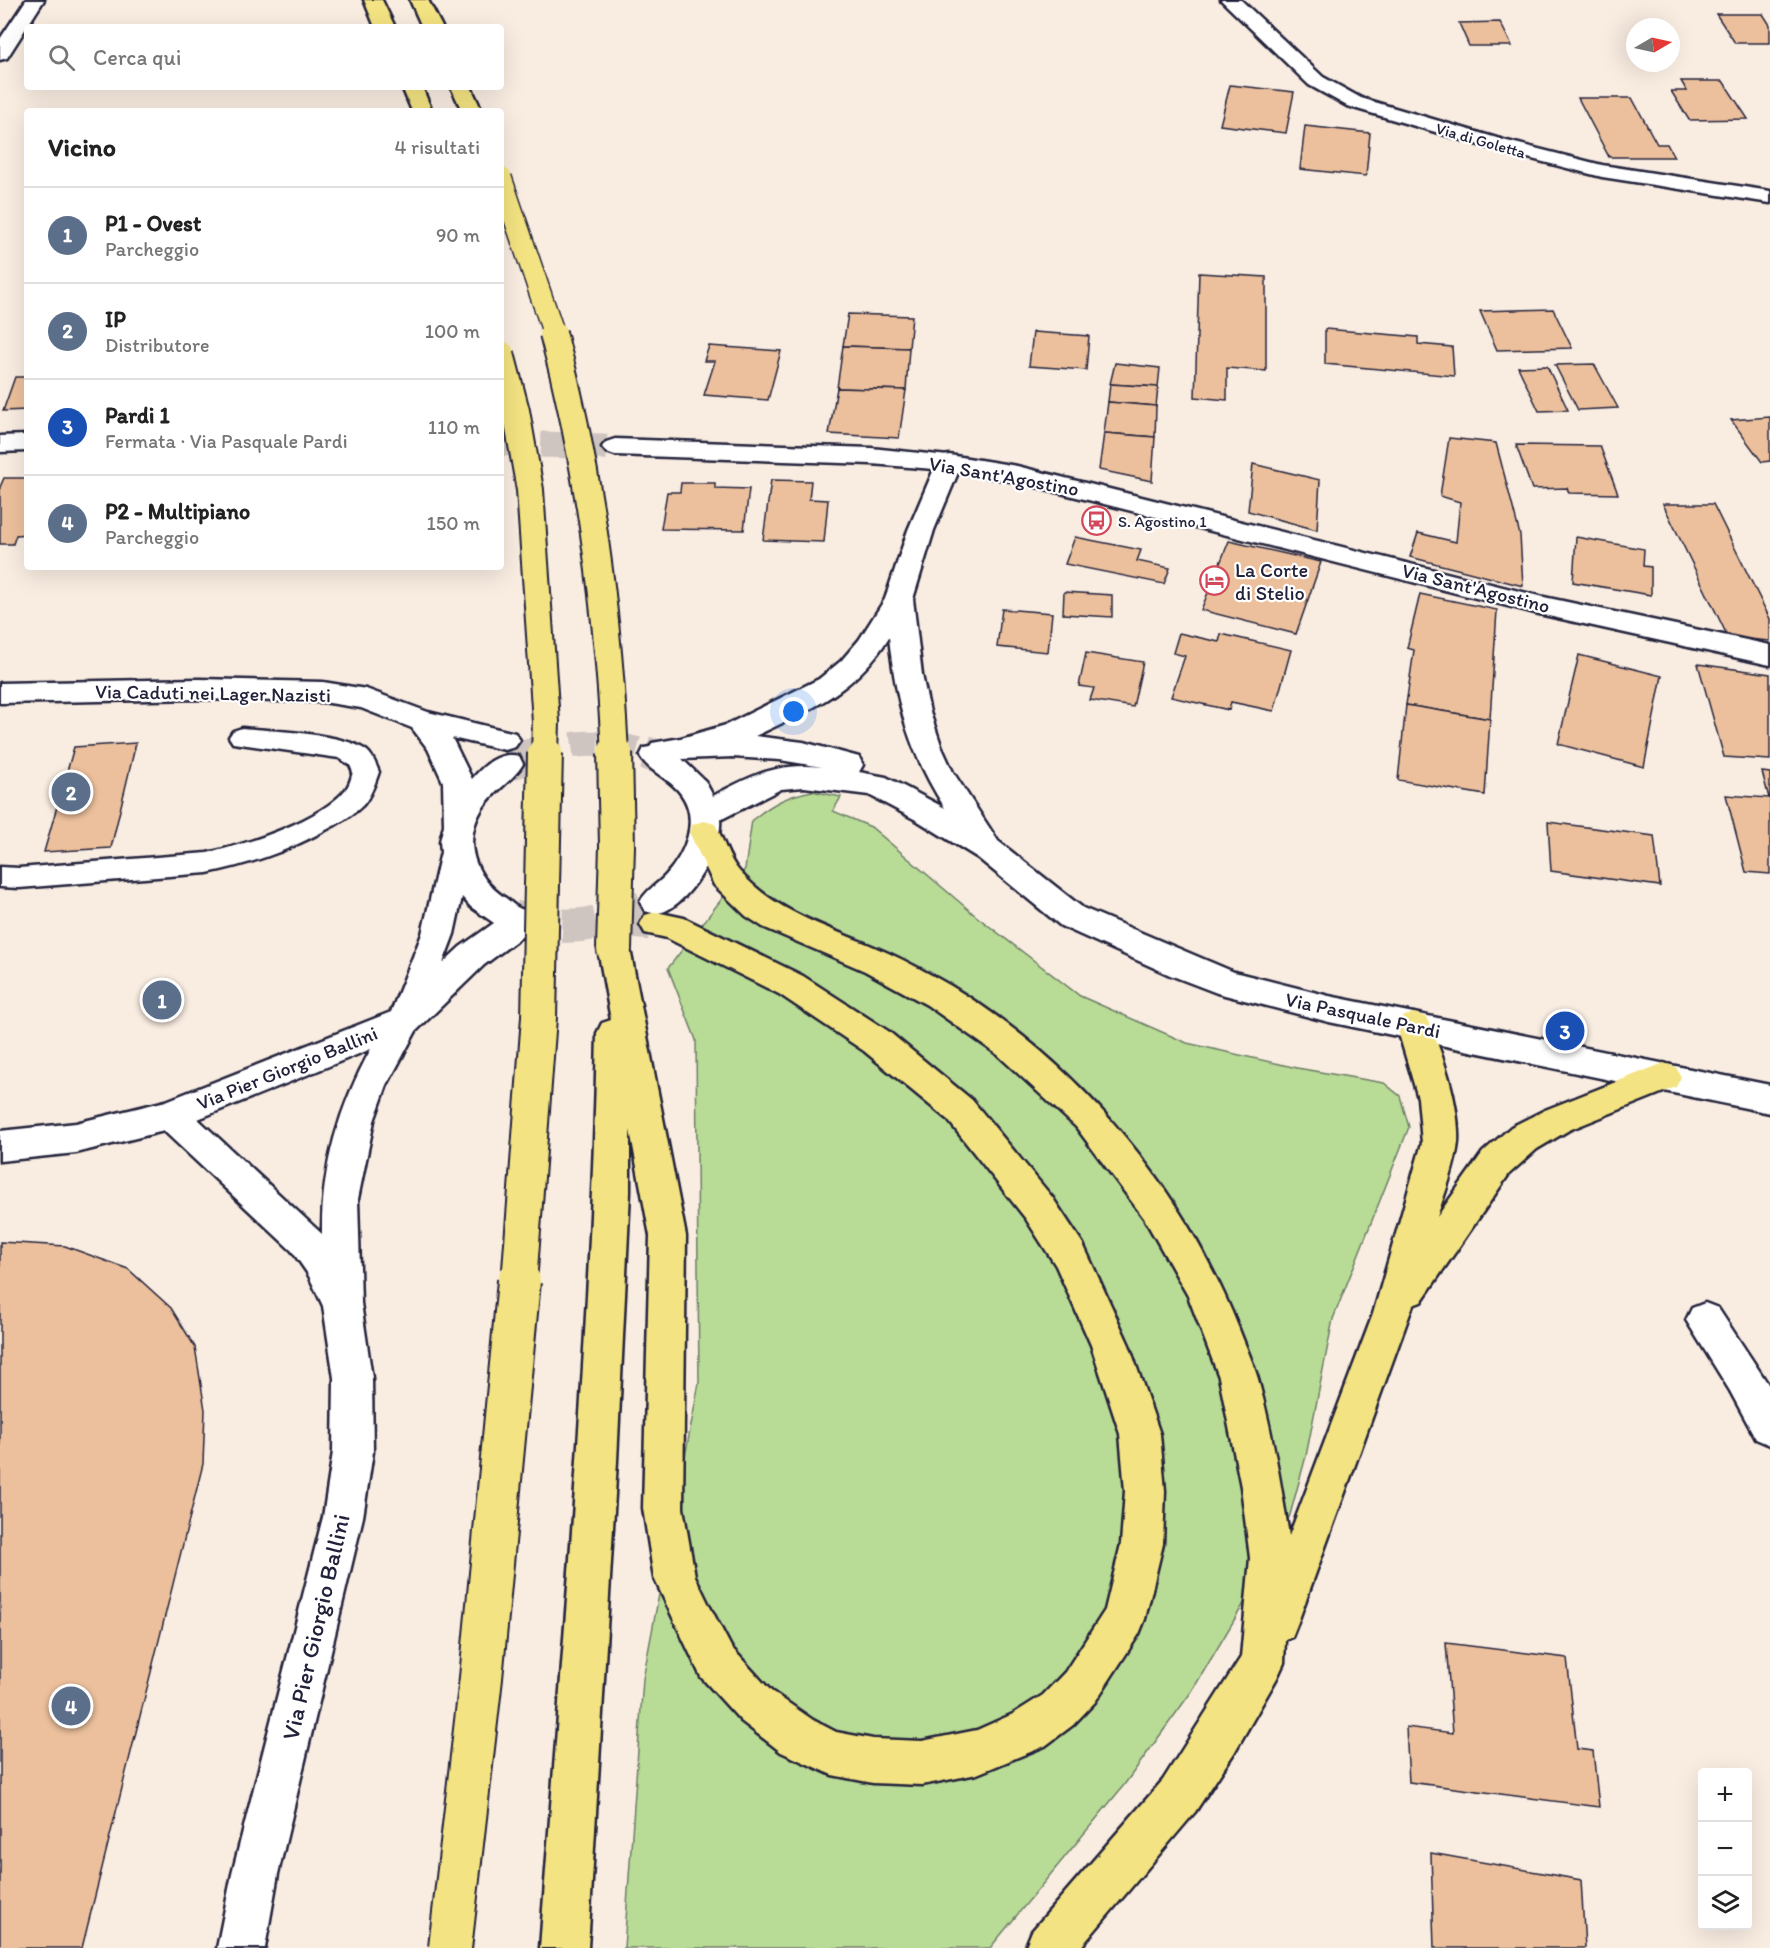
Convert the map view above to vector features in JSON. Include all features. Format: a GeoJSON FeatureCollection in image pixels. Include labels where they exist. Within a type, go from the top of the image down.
{"type":"FeatureCollection","features":[{"type":"Feature","properties":{"kind":"highway"},"geometry":{"type":"LineString","coordinates":[[373,0],[384,24]]}},
{"type":"Feature","properties":{"kind":"highway"},"geometry":{"type":"LineString","coordinates":[[419,0],[431,24]]}},
{"type":"Feature","properties":{"kind":"highway"},"geometry":{"type":"LineString","coordinates":[[413,90],[421,108]]}},
{"type":"Feature","properties":{"kind":"highway"},"geometry":{"type":"LineString","coordinates":[[462,90],[471,108]]}},
{"type":"Feature","properties":{"kind":"highway"},"geometry":{"type":"LineString","coordinates":[[504,186],[528,251],[559,354],[594,522],[603,592],[614,724],[617,833],[612,1192],[578,1761],[564,1948]]}},
{"type":"Feature","properties":{"kind":"highway"},"geometry":{"type":"LineString","coordinates":[[450,1948],[481,1678],[516,1325],[538,1017],[546,722],[530,490],[516,411],[504,365]]}},
{"type":"Feature","properties":{"kind":"highway"},"geometry":{"type":"LineString","coordinates":[[704,823],[725,877],[757,907],[774,918],[909,978],[1010,1045],[1088,1117],[1157,1207],[1204,1289],[1238,1377],[1261,1487],[1271,1558],[1262,1663]]}},
{"type":"Feature","properties":{"kind":"highway"},"geometry":{"type":"LineString","coordinates":[[614,950],[668,1236],[663,1508],[675,1578],[693,1620],[716,1662],[756,1706],[797,1736],[832,1753],[873,1761],[922,1762],[977,1752],[1029,1730],[1058,1710],[1080,1687],[1124,1620],[1142,1544],[1145,1491],[1140,1434],[1110,1345],[1070,1256],[1039,1208],[1011,1171],[960,1110],[922,1077],[850,1022],[791,985],[673,927],[656,913]]}},
{"type":"Feature","properties":{"kind":"highway"},"geometry":{"type":"LineString","coordinates":[[1061,1934],[1179,1796],[1218,1737],[1262,1663],[1326,1485],[1392,1314],[1440,1143],[1440,1118],[1436,1094],[1414,1027]]}},
{"type":"Feature","properties":{"kind":"highway"},"geometry":{"type":"LineString","coordinates":[[1392,1314],[1483,1180],[1509,1151],[1524,1138],[1557,1120],[1664,1077]]}},
{"type":"Feature","properties":{"kind":"street"},"geometry":{"type":"LineString","coordinates":[[0,54],[35,0]]}},
{"type":"Feature","properties":{"kind":"street","name":"Via di Goletta"},"geometry":{"type":"LineString","coordinates":[[1230,0],[1316,81],[1354,102],[1500,145],[1602,171],[1770,197]]}},
{"type":"Feature","properties":{"kind":"street"},"geometry":{"type":"LineString","coordinates":[[0,444],[24,443]]}},
{"type":"Feature","properties":{"kind":"street","name":"Via Sant'Agostino"},"geometry":{"type":"LineString","coordinates":[[615,447],[859,456],[949,463],[1017,474],[1539,605],[1770,655]]}},
{"type":"Feature","properties":{"kind":"street","name":"Via Pasquale Pardi"},"geometry":{"type":"LineString","coordinates":[[668,751],[736,733],[829,686],[852,668],[869,647],[899,599],[921,530],[949,463]]}},
{"type":"Feature","properties":{"kind":"street","name":"Via Pasquale Pardi"},"geometry":{"type":"LineString","coordinates":[[899,599],[912,692],[927,748],[947,787],[989,850]]}},
{"type":"Feature","properties":{"kind":"street","name":"Via Caduti nei Lager Nazisti"},"geometry":{"type":"LineString","coordinates":[[0,693],[199,689],[305,691],[366,699],[507,752],[472,796],[457,839]]}},
{"type":"Feature","properties":{"kind":"street"},"geometry":{"type":"LineString","coordinates":[[422,721],[441,746],[458,782],[457,839]]}},
{"type":"Feature","properties":{"kind":"street","name":"Via Pasquale Pardi"},"geometry":{"type":"LineString","coordinates":[[668,751],[748,747],[806,753],[865,772],[875,785]]}},
{"type":"Feature","properties":{"kind":"street"},"geometry":{"type":"LineString","coordinates":[[656,913],[691,869],[703,846],[704,823],[693,785],[670,764],[668,751]]}},
{"type":"Feature","properties":{"kind":"street","name":"Via Pasquale Pardi"},"geometry":{"type":"LineString","coordinates":[[704,823],[760,785],[781,778],[804,776],[875,785],[929,813],[989,850],[1072,917],[1228,984],[1329,1009],[1770,1100]]}},
{"type":"Feature","properties":{"kind":"street","name":"Via Pier Giorgio Ballini"},"geometry":{"type":"LineString","coordinates":[[0,1146],[76,1138],[170,1115],[404,1021],[514,917],[478,897],[466,881],[457,839]]}},
{"type":"Feature","properties":{"kind":"street","name":"Via Pier Giorgio Ballini"},"geometry":{"type":"LineString","coordinates":[[241,1948],[255,1874],[343,1517],[353,1452],[353,1378],[342,1303],[340,1199],[344,1171],[356,1121],[370,1083],[404,1021],[438,934],[457,839]]}},
{"type":"Feature","properties":{"kind":"street","name":"Via Pier Giorgio Ballini"},"geometry":{"type":"LineString","coordinates":[[170,1115],[305,1240],[321,1262],[342,1303]]}},
{"type":"Feature","properties":{"kind":"street"},"geometry":{"type":"LineString","coordinates":[[1705,1320],[1744,1378],[1770,1426]]}},
{"type":"Feature","properties":{"kind":"lane"},"geometry":{"type":"LineString","coordinates":[[0,877],[19,878],[207,863],[237,857],[277,844],[332,815],[354,798],[361,787],[366,772],[360,759],[347,751],[325,746],[242,737]]}},
{"type":"Feature","properties":{"kind":"green space"},"geometry":{"type":"Polygon","coordinates":[[[812,791],[841,797],[833,811],[871,827],[976,916],[1080,996],[1187,1043],[1297,1068],[1384,1083],[1400,1096],[1409,1127],[1333,1319],[1306,1456],[1290,1515],[1271,1558],[1192,1691],[1124,1785],[990,1948],[624,1948],[643,1679],[699,1383],[696,1040],[668,968],[745,869],[752,820],[780,801],[812,791]]]}},
{"type":"Feature","properties":{"kind":"building"},"geometry":{"type":"Polygon","coordinates":[[[1716,14],[1763,14],[1770,25],[1770,43],[1735,43],[1716,14]]]}},
{"type":"Feature","properties":{"kind":"building"},"geometry":{"type":"Polygon","coordinates":[[[1500,22],[1512,46],[1469,46],[1459,23],[1500,22]]]}},
{"type":"Feature","properties":{"kind":"building"},"geometry":{"type":"Polygon","coordinates":[[[1681,81],[1723,81],[1748,119],[1689,120],[1671,91],[1687,91],[1681,81]]]}},
{"type":"Feature","properties":{"kind":"building"},"geometry":{"type":"Polygon","coordinates":[[[1230,85],[1294,92],[1286,133],[1220,125],[1230,85]]]}},
{"type":"Feature","properties":{"kind":"building"},"geometry":{"type":"Polygon","coordinates":[[[1578,98],[1632,98],[1657,144],[1667,144],[1674,157],[1609,157],[1578,98]]]}},
{"type":"Feature","properties":{"kind":"building"},"geometry":{"type":"Polygon","coordinates":[[[1305,126],[1370,133],[1366,176],[1300,169],[1305,126]]]}},
{"type":"Feature","properties":{"kind":"building"},"geometry":{"type":"Polygon","coordinates":[[[1199,273],[1266,277],[1266,371],[1227,368],[1227,400],[1195,397],[1199,273]]]}},
{"type":"Feature","properties":{"kind":"building"},"geometry":{"type":"Polygon","coordinates":[[[1553,309],[1572,348],[1497,350],[1480,311],[1553,309]]]}},
{"type":"Feature","properties":{"kind":"building"},"geometry":{"type":"Polygon","coordinates":[[[848,314],[912,316],[909,348],[843,346],[848,314]]]}},
{"type":"Feature","properties":{"kind":"building"},"geometry":{"type":"Polygon","coordinates":[[[1325,329],[1418,337],[1418,344],[1452,347],[1454,376],[1325,364],[1325,329]]]}},
{"type":"Feature","properties":{"kind":"building"},"geometry":{"type":"Polygon","coordinates":[[[1033,332],[1089,336],[1086,370],[1029,366],[1033,332]]]}},
{"type":"Feature","properties":{"kind":"building"},"geometry":{"type":"Polygon","coordinates":[[[709,346],[781,351],[768,400],[704,395],[715,361],[704,361],[709,346]]]}},
{"type":"Feature","properties":{"kind":"building"},"geometry":{"type":"Polygon","coordinates":[[[843,346],[909,348],[906,390],[837,388],[843,346]]]}},
{"type":"Feature","properties":{"kind":"building"},"geometry":{"type":"Polygon","coordinates":[[[1115,363],[1160,368],[1158,387],[1110,384],[1115,363]]]}},
{"type":"Feature","properties":{"kind":"building"},"geometry":{"type":"Polygon","coordinates":[[[1594,364],[1618,408],[1578,410],[1555,365],[1594,364]]]}},
{"type":"Feature","properties":{"kind":"building"},"geometry":{"type":"Polygon","coordinates":[[[1547,366],[1568,410],[1539,411],[1518,367],[1547,366]]]}},
{"type":"Feature","properties":{"kind":"building"},"geometry":{"type":"Polygon","coordinates":[[[15,377],[24,377],[24,410],[3,411],[15,377]]]}},
{"type":"Feature","properties":{"kind":"building"},"geometry":{"type":"Polygon","coordinates":[[[1110,384],[1158,387],[1156,406],[1108,402],[1110,384]]]}},
{"type":"Feature","properties":{"kind":"building"},"geometry":{"type":"Polygon","coordinates":[[[837,388],[906,390],[899,438],[829,434],[837,388]]]}},
{"type":"Feature","properties":{"kind":"building"},"geometry":{"type":"Polygon","coordinates":[[[1108,402],[1156,406],[1155,437],[1104,433],[1108,402]]]}},
{"type":"Feature","properties":{"kind":"building"},"geometry":{"type":"Polygon","coordinates":[[[1770,417],[1770,461],[1762,462],[1731,420],[1770,417]]]}},
{"type":"Feature","properties":{"kind":"building"},"geometry":{"type":"Polygon","coordinates":[[[1104,433],[1155,437],[1152,481],[1099,470],[1104,433]]]}},
{"type":"Feature","properties":{"kind":"building"},"geometry":{"type":"Polygon","coordinates":[[[1449,438],[1496,443],[1520,535],[1523,586],[1410,557],[1418,533],[1456,542],[1460,502],[1440,496],[1449,438]]]}},
{"type":"Feature","properties":{"kind":"building"},"geometry":{"type":"Polygon","coordinates":[[[1516,445],[1600,446],[1618,494],[1569,493],[1567,488],[1532,489],[1516,445]]]}},
{"type":"Feature","properties":{"kind":"building"},"geometry":{"type":"Polygon","coordinates":[[[1253,464],[1320,480],[1317,530],[1248,511],[1253,464]]]}},
{"type":"Feature","properties":{"kind":"building"},"geometry":{"type":"Polygon","coordinates":[[[4,478],[24,478],[24,534],[16,535],[13,544],[0,544],[0,487],[4,478]]]}},
{"type":"Feature","properties":{"kind":"building"},"geometry":{"type":"Polygon","coordinates":[[[771,480],[811,481],[809,499],[828,500],[824,542],[763,540],[771,480]]]}},
{"type":"Feature","properties":{"kind":"building"},"geometry":{"type":"Polygon","coordinates":[[[681,483],[715,483],[715,488],[749,489],[744,530],[661,529],[667,492],[680,492],[681,483]]]}},
{"type":"Feature","properties":{"kind":"building"},"geometry":{"type":"Polygon","coordinates":[[[1663,504],[1713,504],[1770,619],[1770,641],[1728,637],[1663,504]]]}},
{"type":"Feature","properties":{"kind":"building"},"geometry":{"type":"Polygon","coordinates":[[[1075,537],[1141,550],[1137,561],[1170,568],[1164,584],[1065,564],[1075,537]]]}},
{"type":"Feature","properties":{"kind":"building"},"geometry":{"type":"Polygon","coordinates":[[[1576,537],[1644,549],[1643,566],[1651,567],[1651,595],[1573,582],[1576,537]]]}},
{"type":"Feature","properties":{"kind":"building"},"geometry":{"type":"Polygon","coordinates":[[[1229,541],[1321,562],[1296,634],[1201,610],[1229,541]]]}},
{"type":"Feature","properties":{"kind":"building"},"geometry":{"type":"Polygon","coordinates":[[[1064,592],[1112,595],[1112,617],[1063,614],[1064,592]]]}},
{"type":"Feature","properties":{"kind":"building"},"geometry":{"type":"Polygon","coordinates":[[[1420,594],[1497,610],[1490,719],[1406,705],[1414,650],[1407,648],[1420,594]]]}},
{"type":"Feature","properties":{"kind":"building"},"geometry":{"type":"Polygon","coordinates":[[[1002,609],[1052,613],[1048,652],[997,647],[1002,609]]]}},
{"type":"Feature","properties":{"kind":"building"},"geometry":{"type":"Polygon","coordinates":[[[1179,633],[1219,642],[1221,634],[1291,650],[1274,711],[1231,702],[1229,710],[1171,697],[1185,656],[1173,653],[1179,633]]]}},
{"type":"Feature","properties":{"kind":"building"},"geometry":{"type":"Polygon","coordinates":[[[1086,653],[1143,662],[1133,707],[1090,700],[1094,688],[1079,686],[1086,653]]]}},
{"type":"Feature","properties":{"kind":"building"},"geometry":{"type":"Polygon","coordinates":[[[1579,655],[1662,676],[1644,767],[1558,744],[1579,655]]]}},
{"type":"Feature","properties":{"kind":"building"},"geometry":{"type":"Polygon","coordinates":[[[1698,664],[1770,674],[1770,760],[1724,757],[1698,664]]]}},
{"type":"Feature","properties":{"kind":"building"},"geometry":{"type":"Polygon","coordinates":[[[1406,705],[1490,719],[1485,795],[1398,780],[1406,705]]]}},
{"type":"Feature","properties":{"kind":"building"},"geometry":{"type":"Polygon","coordinates":[[[136,743],[111,848],[44,852],[74,747],[136,743]]]}},
{"type":"Feature","properties":{"kind":"building"},"geometry":{"type":"Polygon","coordinates":[[[1762,772],[1770,773],[1770,874],[1746,872],[1726,795],[1769,798],[1762,772]]]}},
{"type":"Feature","properties":{"kind":"building"},"geometry":{"type":"Polygon","coordinates":[[[1548,822],[1654,836],[1660,886],[1551,871],[1548,822]]]}},
{"type":"Feature","properties":{"kind":"building"},"geometry":{"type":"Polygon","coordinates":[[[0,1242],[65,1246],[128,1269],[171,1308],[195,1347],[205,1410],[203,1464],[82,1948],[0,1948],[0,1242]]]}},
{"type":"Feature","properties":{"kind":"building"},"geometry":{"type":"Polygon","coordinates":[[[1446,1643],[1567,1658],[1577,1749],[1593,1751],[1599,1807],[1409,1782],[1406,1727],[1453,1733],[1446,1643]]]}},
{"type":"Feature","properties":{"kind":"building"},"geometry":{"type":"Polygon","coordinates":[[[1431,1853],[1581,1880],[1585,1948],[1434,1948],[1431,1853]]]}},
{"type":"Feature","properties":{"kind":"tunnel"},"geometry":{"type":"LineString","coordinates":[[504,443],[615,447]]}},
{"type":"Feature","properties":{"kind":"tunnel"},"geometry":{"type":"LineString","coordinates":[[533,754],[562,747],[592,744],[621,746],[650,754]]}},
{"type":"Feature","properties":{"kind":"tunnel"},"geometry":{"type":"LineString","coordinates":[[508,764],[538,753]]}},
{"type":"Feature","properties":{"kind":"tunnel"},"geometry":{"type":"LineString","coordinates":[[645,753],[655,756]]}},
{"type":"Feature","properties":{"kind":"tunnel"},"geometry":{"type":"LineString","coordinates":[[513,917],[569,926],[603,921],[656,902]]}},
{"type":"Feature","properties":{"kind":"tunnel"},"geometry":{"type":"LineString","coordinates":[[616,920],[656,924]]}},
{"type":"Feature","properties":{"kind":"place","name":"S. Agostino 1"},"geometry":{"type":"Point","coordinates":[1097,521]}},
{"type":"Feature","properties":{"kind":"place","name":"La Corte di Stelio"},"geometry":{"type":"Point","coordinates":[1214,581]}},
{"type":"Feature","properties":{"kind":"place","name":"IP"},"geometry":{"type":"Point","coordinates":[71,792]}},
{"type":"Feature","properties":{"kind":"place","name":"P1 - Ovest"},"geometry":{"type":"Point","coordinates":[162,1000]}},
{"type":"Feature","properties":{"kind":"place","name":"Pardi 1"},"geometry":{"type":"Point","coordinates":[1565,1031]}},
{"type":"Feature","properties":{"kind":"place","name":"P2 - Multipiano"},"geometry":{"type":"Point","coordinates":[71,1706]}}]}
